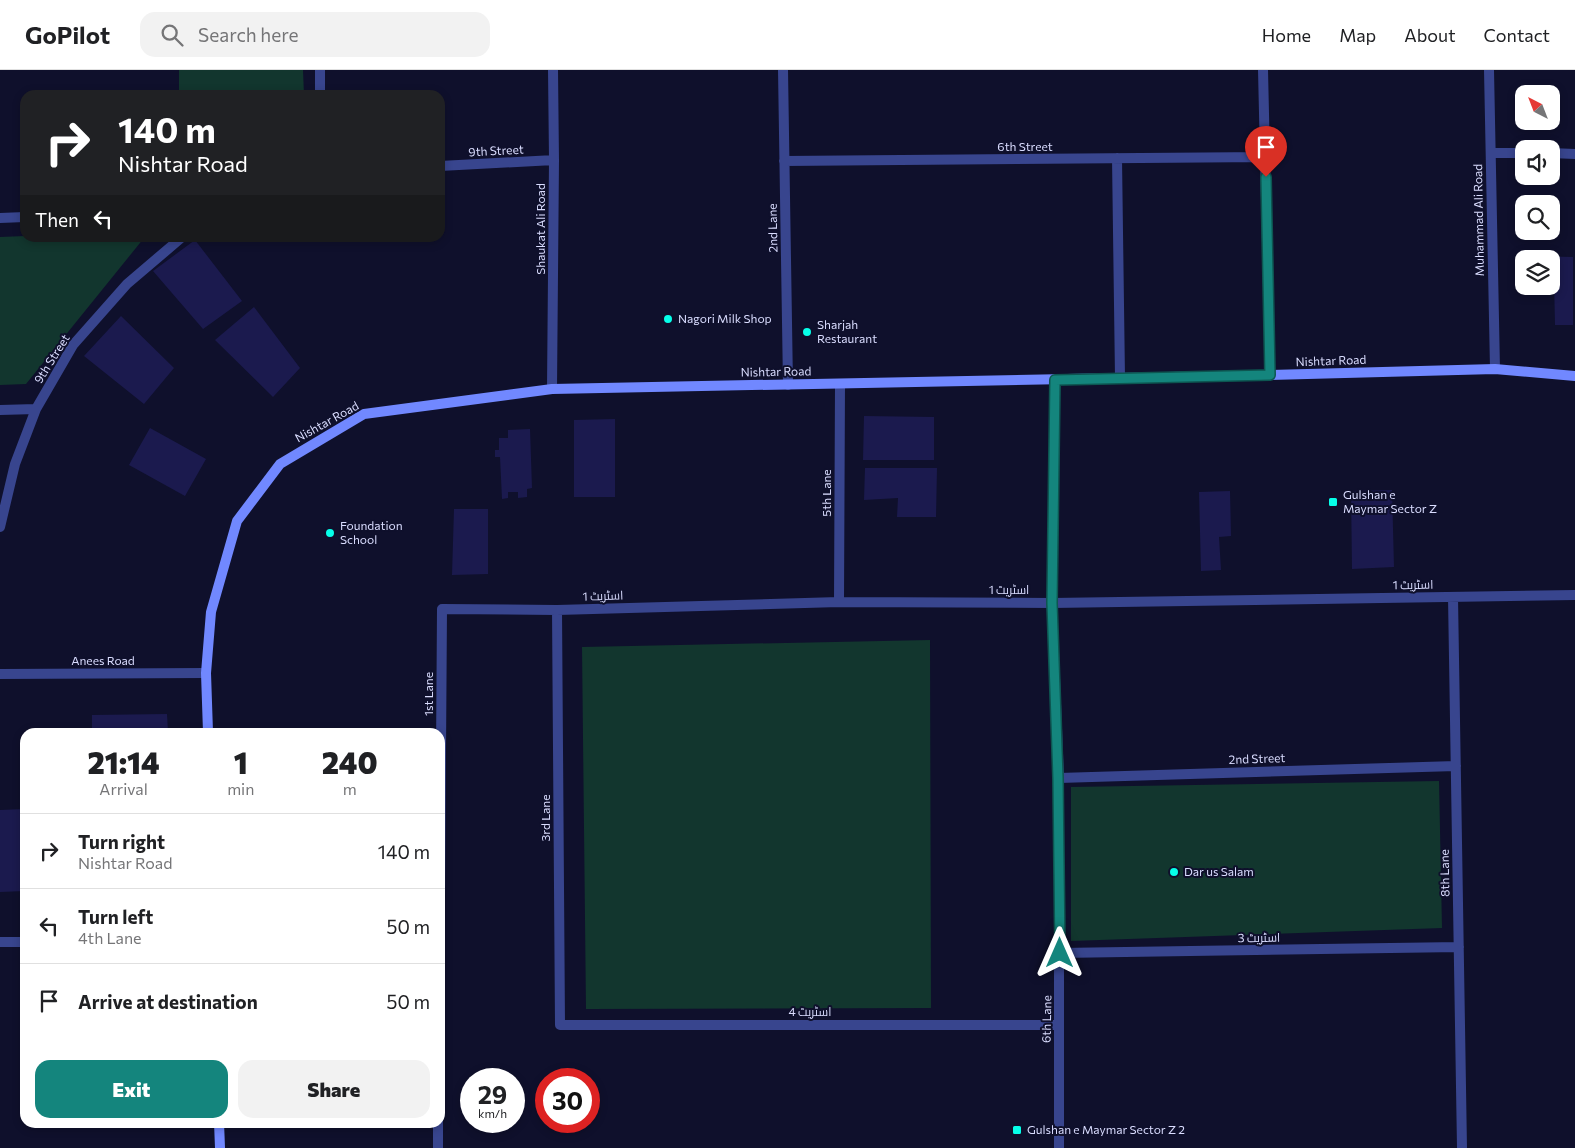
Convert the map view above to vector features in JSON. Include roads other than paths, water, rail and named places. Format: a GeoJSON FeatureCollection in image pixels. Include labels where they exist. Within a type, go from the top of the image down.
{"type":"FeatureCollection","features":[{"type":"Feature","properties":{"kind":"street"},"geometry":{"type":"LineString","coordinates":[[320,70],[320,90]]}},
{"type":"Feature","properties":{"kind":"street","name":"Shaukat Ali Road"},"geometry":{"type":"LineString","coordinates":[[552,389],[553,70]]}},
{"type":"Feature","properties":{"kind":"street","name":"2nd Lane"},"geometry":{"type":"LineString","coordinates":[[783,70],[788,385]]}},
{"type":"Feature","properties":{"kind":"street"},"geometry":{"type":"LineString","coordinates":[[1263,70],[1270,375]]}},
{"type":"Feature","properties":{"kind":"street","name":"Muhammad Ali Road"},"geometry":{"type":"LineString","coordinates":[[1489,70],[1495,369]]}},
{"type":"Feature","properties":{"kind":"street"},"geometry":{"type":"LineString","coordinates":[[1491,153],[1515,153]]}},
{"type":"Feature","properties":{"kind":"street"},"geometry":{"type":"LineString","coordinates":[[1560,153],[1575,154]]}},
{"type":"Feature","properties":{"kind":"street","name":"6th Street"},"geometry":{"type":"LineString","coordinates":[[784,161],[1265,157]]}},
{"type":"Feature","properties":{"kind":"street"},"geometry":{"type":"LineString","coordinates":[[1117,158],[1120,378]]}},
{"type":"Feature","properties":{"kind":"street","name":"9th Street"},"geometry":{"type":"LineString","coordinates":[[445,166],[554,160]]}},
{"type":"Feature","properties":{"kind":"street"},"geometry":{"type":"LineString","coordinates":[[0,218],[20,217]]}},
{"type":"Feature","properties":{"kind":"street","name":"9th Street"},"geometry":{"type":"LineString","coordinates":[[0,527],[16,464],[36,409],[73,345],[127,284],[176,242]]}},
{"type":"Feature","properties":{"kind":"street","name":"Nishtar Road"},"geometry":{"type":"LineString","coordinates":[[208,728],[206,673],[211,612],[236,521],[280,464],[364,414],[552,389],[1055,380],[1495,369],[1575,376]]}},
{"type":"Feature","properties":{"kind":"street","name":"6th Lane"},"geometry":{"type":"LineString","coordinates":[[1055,380],[1052,603],[1058,778],[1060,953],[1059,1148]]}},
{"type":"Feature","properties":{"kind":"street","name":"5th Lane"},"geometry":{"type":"LineString","coordinates":[[839,602],[840,384]]}},
{"type":"Feature","properties":{"kind":"street"},"geometry":{"type":"LineString","coordinates":[[0,410],[36,409]]}},
{"type":"Feature","properties":{"kind":"street","name":"اسٹریٹ 1"},"geometry":{"type":"LineString","coordinates":[[442,609],[557,610],[839,602],[1052,603],[1575,595]]}},
{"type":"Feature","properties":{"kind":"street","name":"8th Lane"},"geometry":{"type":"LineString","coordinates":[[1454,597],[1462,1148]]}},
{"type":"Feature","properties":{"kind":"street","name":"1st Lane"},"geometry":{"type":"LineString","coordinates":[[441,728],[442,609]]}},
{"type":"Feature","properties":{"kind":"street","name":"3rd Lane"},"geometry":{"type":"LineString","coordinates":[[557,610],[560,1025]]}},
{"type":"Feature","properties":{"kind":"street","name":"Anees Road"},"geometry":{"type":"LineString","coordinates":[[0,674],[206,673]]}},
{"type":"Feature","properties":{"kind":"street","name":"2nd Street"},"geometry":{"type":"LineString","coordinates":[[1058,778],[1456,766]]}},
{"type":"Feature","properties":{"kind":"street"},"geometry":{"type":"LineString","coordinates":[[0,942],[20,942]]}},
{"type":"Feature","properties":{"kind":"street","name":"اسٹریٹ 3"},"geometry":{"type":"LineString","coordinates":[[1060,953],[1459,947]]}},
{"type":"Feature","properties":{"kind":"street","name":"اسٹریٹ 4"},"geometry":{"type":"LineString","coordinates":[[560,1025],[1059,1025]]}},
{"type":"Feature","properties":{"kind":"street"},"geometry":{"type":"LineString","coordinates":[[219,1128],[220,1148]]}},
{"type":"Feature","properties":{"kind":"street"},"geometry":{"type":"LineString","coordinates":[[438,1128],[438,1148]]}},
{"type":"Feature","properties":{"kind":"place","name":"Nagori Milk Shop"},"geometry":{"type":"Point","coordinates":[668,319]}},
{"type":"Feature","properties":{"kind":"place","name":"Sharjah Restaurant"},"geometry":{"type":"Point","coordinates":[807,332]}},
{"type":"Feature","properties":{"kind":"place","name":"Gulshan e Maymar Sector Z"},"geometry":{"type":"Point","coordinates":[1333,502]}},
{"type":"Feature","properties":{"kind":"place","name":"Foundation School"},"geometry":{"type":"Point","coordinates":[330,533]}},
{"type":"Feature","properties":{"kind":"place","name":"Dar us Salam"},"geometry":{"type":"Point","coordinates":[1174,872]}},
{"type":"Feature","properties":{"kind":"place","name":"Gulshan e Maymar Sector Z 2"},"geometry":{"type":"Point","coordinates":[1017,1130]}}]}
